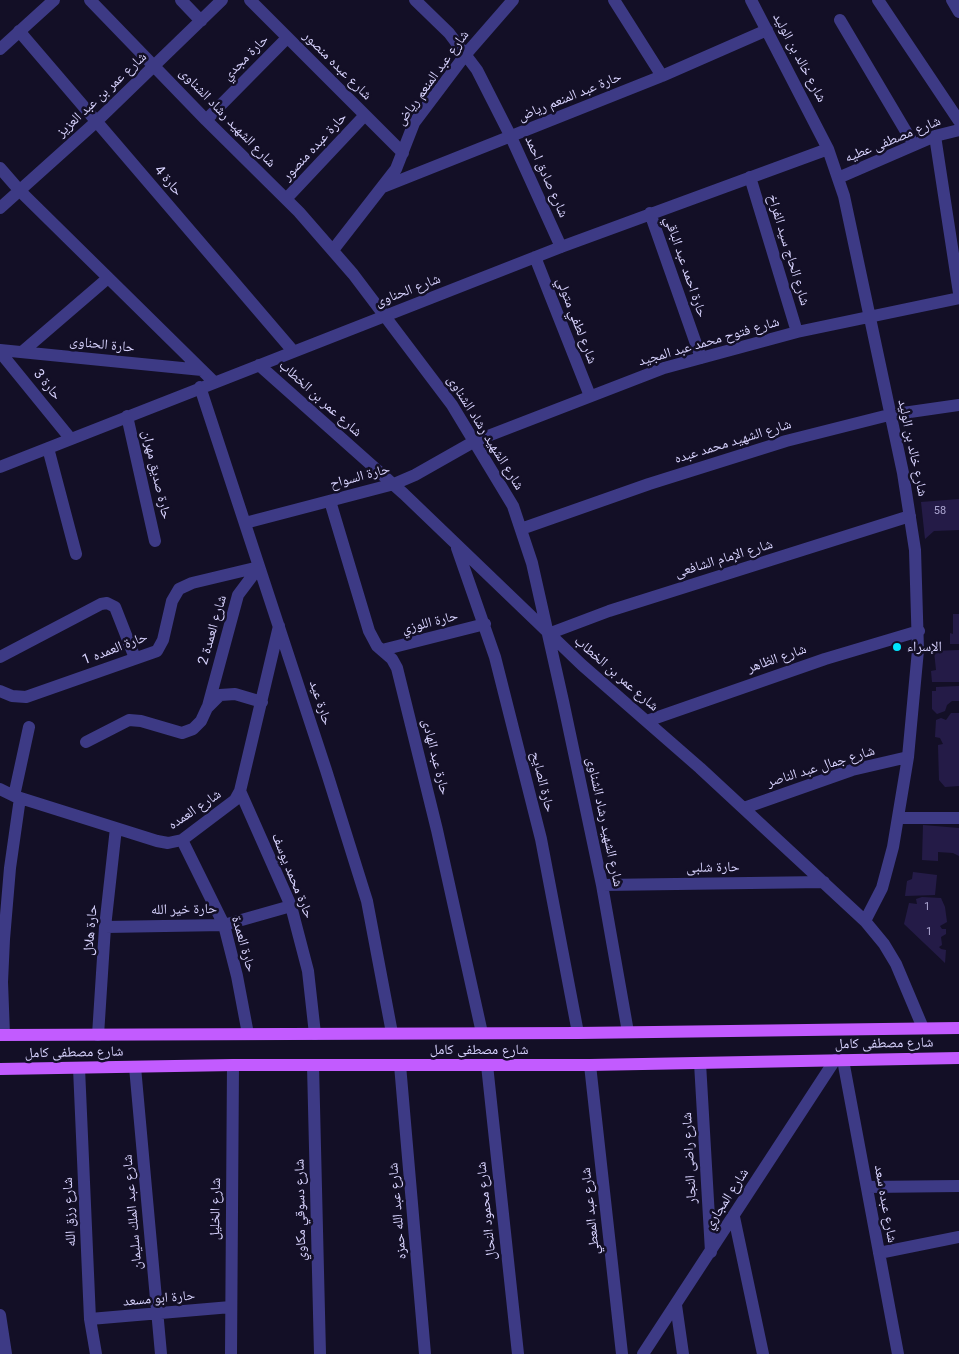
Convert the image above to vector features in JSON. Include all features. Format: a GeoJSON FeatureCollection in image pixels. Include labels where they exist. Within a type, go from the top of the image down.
{"type":"FeatureCollection","features":[{"type":"Feature","properties":{"kind":"main road","name":"شارع مصطفى كامل"},"geometry":{"type":"LineString","coordinates":[[2,1035],[578,1033],[959,1028]]}},
{"type":"Feature","properties":{"kind":"main road","name":"شارع مصطفى كامل"},"geometry":{"type":"LineString","coordinates":[[0,1070],[233,1065],[590,1065],[959,1058]]}},
{"type":"Feature","properties":{"kind":"street"},"geometry":{"type":"LineString","coordinates":[[0,49],[54,0]]}},
{"type":"Feature","properties":{"kind":"street","name":"شارع الشهيد رشاد الشناوى"},"geometry":{"type":"LineString","coordinates":[[90,0],[155,65],[206,120],[286,199],[333,250],[452,405],[513,506],[532,563],[548,634],[602,884],[628,1032]]}},
{"type":"Feature","properties":{"kind":"street"},"geometry":{"type":"LineString","coordinates":[[181,0],[201,21]]}},
{"type":"Feature","properties":{"kind":"street","name":"شارع عمر بن عبد العزيز"},"geometry":{"type":"LineString","coordinates":[[0,208],[97,121],[222,0]]}},
{"type":"Feature","properties":{"kind":"street","name":"شارع عبده منصور"},"geometry":{"type":"LineString","coordinates":[[250,0],[403,153]]}},
{"type":"Feature","properties":{"kind":"street","name":"شارع صادق احمد"},"geometry":{"type":"LineString","coordinates":[[415,0],[449,33],[477,70],[512,137],[561,247]]}},
{"type":"Feature","properties":{"kind":"street","name":"شارع عبد المنعم رياض"},"geometry":{"type":"LineString","coordinates":[[333,250],[396,170],[414,124],[466,54],[513,0]]}},
{"type":"Feature","properties":{"kind":"street"},"geometry":{"type":"LineString","coordinates":[[614,0],[662,76]]}},
{"type":"Feature","properties":{"kind":"street","name":"شارع خالد بن الوليد"},"geometry":{"type":"LineString","coordinates":[[751,0],[828,149],[838,178],[903,473],[915,550],[918,632],[908,757],[893,847],[882,888],[865,921]]}},
{"type":"Feature","properties":{"kind":"street"},"geometry":{"type":"LineString","coordinates":[[878,0],[959,121]]}},
{"type":"Feature","properties":{"kind":"street"},"geometry":{"type":"LineString","coordinates":[[952,0],[959,12]]}},
{"type":"Feature","properties":{"kind":"street"},"geometry":{"type":"LineString","coordinates":[[840,20],[914,145]]}},
{"type":"Feature","properties":{"kind":"street","name":"حارة عبد المنعم رياض"},"geometry":{"type":"LineString","coordinates":[[383,188],[662,76],[767,30]]}},
{"type":"Feature","properties":{"kind":"street","name":"حارة 4"},"geometry":{"type":"LineString","coordinates":[[19,31],[293,351]]}},
{"type":"Feature","properties":{"kind":"street","name":"حارة مجدي"},"geometry":{"type":"LineString","coordinates":[[206,120],[287,38]]}},
{"type":"Feature","properties":{"kind":"street","name":"حارة عبده منصور"},"geometry":{"type":"LineString","coordinates":[[286,199],[365,115]]}},
{"type":"Feature","properties":{"kind":"street","name":"شارع مصطفى عطيه"},"geometry":{"type":"LineString","coordinates":[[838,178],[935,136],[959,130]]}},
{"type":"Feature","properties":{"kind":"street"},"geometry":{"type":"LineString","coordinates":[[935,136],[959,292]]}},
{"type":"Feature","properties":{"kind":"street","name":"شارع الحناوى"},"geometry":{"type":"LineString","coordinates":[[0,467],[561,247],[828,149]]}},
{"type":"Feature","properties":{"kind":"street"},"geometry":{"type":"LineString","coordinates":[[0,168],[20,191],[214,382]]}},
{"type":"Feature","properties":{"kind":"street","name":"شارع الحاج سيد الفراخ"},"geometry":{"type":"LineString","coordinates":[[750,177],[797,332]]}},
{"type":"Feature","properties":{"kind":"street","name":"حارة احمد عبد الباقي"},"geometry":{"type":"LineString","coordinates":[[650,214],[701,358]]}},
{"type":"Feature","properties":{"kind":"street","name":"شارع لطفي متولي"},"geometry":{"type":"LineString","coordinates":[[536,257],[590,396]]}},
{"type":"Feature","properties":{"kind":"street"},"geometry":{"type":"LineString","coordinates":[[22,352],[108,278]]}},
{"type":"Feature","properties":{"kind":"street","name":"شارع فتوح محمد عبد المجيد"},"geometry":{"type":"LineString","coordinates":[[475,441],[664,368],[797,332],[869,315],[959,298]]}},
{"type":"Feature","properties":{"kind":"street","name":"حارة الحناوى"},"geometry":{"type":"LineString","coordinates":[[0,351],[202,370]]}},
{"type":"Feature","properties":{"kind":"street","name":"حارة 3"},"geometry":{"type":"LineString","coordinates":[[0,351],[70,438]]}},
{"type":"Feature","properties":{"kind":"street","name":"شارع عمر بن الخطاب"},"geometry":{"type":"LineString","coordinates":[[259,365],[394,484],[548,634],[744,808],[865,921],[884,944],[896,964],[923,1028]]}},
{"type":"Feature","properties":{"kind":"street","name":"حارة عيد"},"geometry":{"type":"LineString","coordinates":[[200,387],[367,901],[392,1033]]}},
{"type":"Feature","properties":{"kind":"street","name":"شارع الشهيد محمد عبده"},"geometry":{"type":"LineString","coordinates":[[521,529],[649,484],[786,441],[889,415],[959,405]]}},
{"type":"Feature","properties":{"kind":"street","name":"حارة صديق مهران"},"geometry":{"type":"LineString","coordinates":[[127,416],[155,541]]}},
{"type":"Feature","properties":{"kind":"street","name":"حارة السواح"},"geometry":{"type":"LineString","coordinates":[[245,523],[394,484],[415,475],[475,441]]}},
{"type":"Feature","properties":{"kind":"street"},"geometry":{"type":"LineString","coordinates":[[48,448],[76,554]]}},
{"type":"Feature","properties":{"kind":"street","name":"حارة عبد الهادى"},"geometry":{"type":"LineString","coordinates":[[330,501],[369,631],[376,646],[392,659],[397,668],[438,830],[482,1033]]}},
{"type":"Feature","properties":{"kind":"street","name":"شارع الإمام الشافعى"},"geometry":{"type":"LineString","coordinates":[[548,634],[609,611],[910,516]]}},
{"type":"Feature","properties":{"kind":"street","name":"حارة الصايح"},"geometry":{"type":"LineString","coordinates":[[455,544],[485,624],[541,839],[578,1033]]}},
{"type":"Feature","properties":{"kind":"street","name":"حارة العمده 1"},"geometry":{"type":"LineString","coordinates":[[0,691],[12,696],[26,697],[157,652],[163,640],[172,601],[179,589],[192,583],[259,567]]}},
{"type":"Feature","properties":{"kind":"street","name":"شارع العمدة 2"},"geometry":{"type":"LineString","coordinates":[[207,708],[238,595],[259,567]]}},
{"type":"Feature","properties":{"kind":"street"},"geometry":{"type":"LineString","coordinates":[[0,657],[101,604],[107,603],[115,607],[136,658]]}},
{"type":"Feature","properties":{"kind":"street","name":"حارة اللوزي"},"geometry":{"type":"LineString","coordinates":[[382,650],[485,624]]}},
{"type":"Feature","properties":{"kind":"street","name":"شارع العمده"},"geometry":{"type":"LineString","coordinates":[[0,789],[17,797],[157,842],[174,843],[182,840],[235,800],[240,791],[279,626]]}},
{"type":"Feature","properties":{"kind":"street","name":"شارع الظاهر"},"geometry":{"type":"LineString","coordinates":[[646,721],[826,659],[918,632]]}},
{"type":"Feature","properties":{"kind":"street"},"geometry":{"type":"LineString","coordinates":[[86,742],[129,720],[141,720],[182,733],[193,729],[202,721],[207,708],[220,695],[234,694],[262,702]]}},
{"type":"Feature","properties":{"kind":"street"},"geometry":{"type":"LineString","coordinates":[[2,1035],[2,982],[10,868],[17,797],[29,727]]}},
{"type":"Feature","properties":{"kind":"street","name":"شارع جمال عبد الناصر"},"geometry":{"type":"LineString","coordinates":[[744,808],[852,770],[908,757]]}},
{"type":"Feature","properties":{"kind":"street","name":"حارة محمد يوسف"},"geometry":{"type":"LineString","coordinates":[[240,791],[291,906],[308,971],[315,1034]]}},
{"type":"Feature","properties":{"kind":"street"},"geometry":{"type":"LineString","coordinates":[[898,818],[959,818]]}},
{"type":"Feature","properties":{"kind":"street","name":"حارة هلال"},"geometry":{"type":"LineString","coordinates":[[98,1035],[116,828]]}},
{"type":"Feature","properties":{"kind":"street","name":"حارة العمدة"},"geometry":{"type":"LineString","coordinates":[[182,840],[224,925],[237,976],[248,1034]]}},
{"type":"Feature","properties":{"kind":"street","name":"حارة شلبى"},"geometry":{"type":"LineString","coordinates":[[602,884],[824,882]]}},
{"type":"Feature","properties":{"kind":"street","name":"حارة خير الله"},"geometry":{"type":"LineString","coordinates":[[106,926],[224,925],[291,906]]}},
{"type":"Feature","properties":{"kind":"street","name":"شارع عبده سعد"},"geometry":{"type":"LineString","coordinates":[[839,1060],[867,1187],[898,1354]]}},
{"type":"Feature","properties":{"kind":"street","name":"شارع المجاري"},"geometry":{"type":"LineString","coordinates":[[643,1354],[839,1060]]}},
{"type":"Feature","properties":{"kind":"street","name":"شارع راضى النجار"},"geometry":{"type":"LineString","coordinates":[[700,1063],[711,1252]]}},
{"type":"Feature","properties":{"kind":"street","name":"شارع الخليل"},"geometry":{"type":"LineString","coordinates":[[231,1354],[233,1065]]}},
{"type":"Feature","properties":{"kind":"street","name":"شارع دسوقي مكاوي"},"geometry":{"type":"LineString","coordinates":[[313,1065],[320,1354]]}},
{"type":"Feature","properties":{"kind":"street","name":"شارع عبد الله حمزه"},"geometry":{"type":"LineString","coordinates":[[400,1065],[425,1354]]}},
{"type":"Feature","properties":{"kind":"street","name":"شارع محمود النحال"},"geometry":{"type":"LineString","coordinates":[[487,1065],[518,1354]]}},
{"type":"Feature","properties":{"kind":"street","name":"شارع عبد المعطي"},"geometry":{"type":"LineString","coordinates":[[590,1065],[622,1354]]}},
{"type":"Feature","properties":{"kind":"street","name":"شارع عبد الملك سليمان"},"geometry":{"type":"LineString","coordinates":[[135,1067],[161,1354]]}},
{"type":"Feature","properties":{"kind":"street","name":"شارع رزق الله"},"geometry":{"type":"LineString","coordinates":[[79,1068],[90,1320],[96,1354]]}},
{"type":"Feature","properties":{"kind":"street"},"geometry":{"type":"LineString","coordinates":[[867,1187],[959,1186]]}},
{"type":"Feature","properties":{"kind":"street"},"geometry":{"type":"LineString","coordinates":[[734,1217],[763,1354]]}},
{"type":"Feature","properties":{"kind":"street"},"geometry":{"type":"LineString","coordinates":[[879,1253],[959,1237]]}},
{"type":"Feature","properties":{"kind":"street"},"geometry":{"type":"LineString","coordinates":[[676,1305],[683,1354]]}},
{"type":"Feature","properties":{"kind":"street","name":"حارة ابو مسعد"},"geometry":{"type":"LineString","coordinates":[[90,1320],[231,1307]]}},
{"type":"Feature","properties":{"kind":"street"},"geometry":{"type":"LineString","coordinates":[[0,1315],[6,1354]]}},
{"type":"Feature","properties":{"kind":"building"},"geometry":{"type":"Polygon","coordinates":[[[959,499],[959,530],[934,531],[925,539],[921,502],[959,499]]]}},
{"type":"Feature","properties":{"kind":"building"},"geometry":{"type":"Polygon","coordinates":[[[953,614],[959,614],[959,644],[950,644],[950,633],[953,634],[953,614]]]}},
{"type":"Feature","properties":{"kind":"building"},"geometry":{"type":"Polygon","coordinates":[[[959,650],[959,682],[932,682],[931,671],[936,670],[934,651],[959,650]]]}},
{"type":"Feature","properties":{"kind":"building"},"geometry":{"type":"Polygon","coordinates":[[[959,686],[959,701],[952,701],[947,705],[945,711],[937,714],[932,709],[932,691],[936,691],[936,687],[959,686]]]}},
{"type":"Feature","properties":{"kind":"building"},"geometry":{"type":"Polygon","coordinates":[[[951,713],[959,713],[959,786],[945,787],[939,780],[938,745],[943,744],[940,738],[935,737],[936,720],[941,718],[946,720],[951,713]]]}},
{"type":"Feature","properties":{"kind":"building"},"geometry":{"type":"Polygon","coordinates":[[[923,825],[959,828],[959,856],[953,853],[938,852],[938,861],[922,860],[923,825]]]}},
{"type":"Feature","properties":{"kind":"building"},"geometry":{"type":"Polygon","coordinates":[[[913,872],[937,875],[935,895],[905,896],[907,881],[912,879],[913,872]]]}},
{"type":"Feature","properties":{"kind":"building"},"geometry":{"type":"Polygon","coordinates":[[[922,897],[941,898],[945,907],[947,922],[940,926],[942,929],[946,929],[946,934],[941,937],[942,945],[939,947],[946,950],[945,963],[904,924],[909,903],[917,904],[916,899],[922,897]]]}},
{"type":"Feature","properties":{"kind":"place","name":"الإسراء"},"geometry":{"type":"Point","coordinates":[897,647]}}]}
